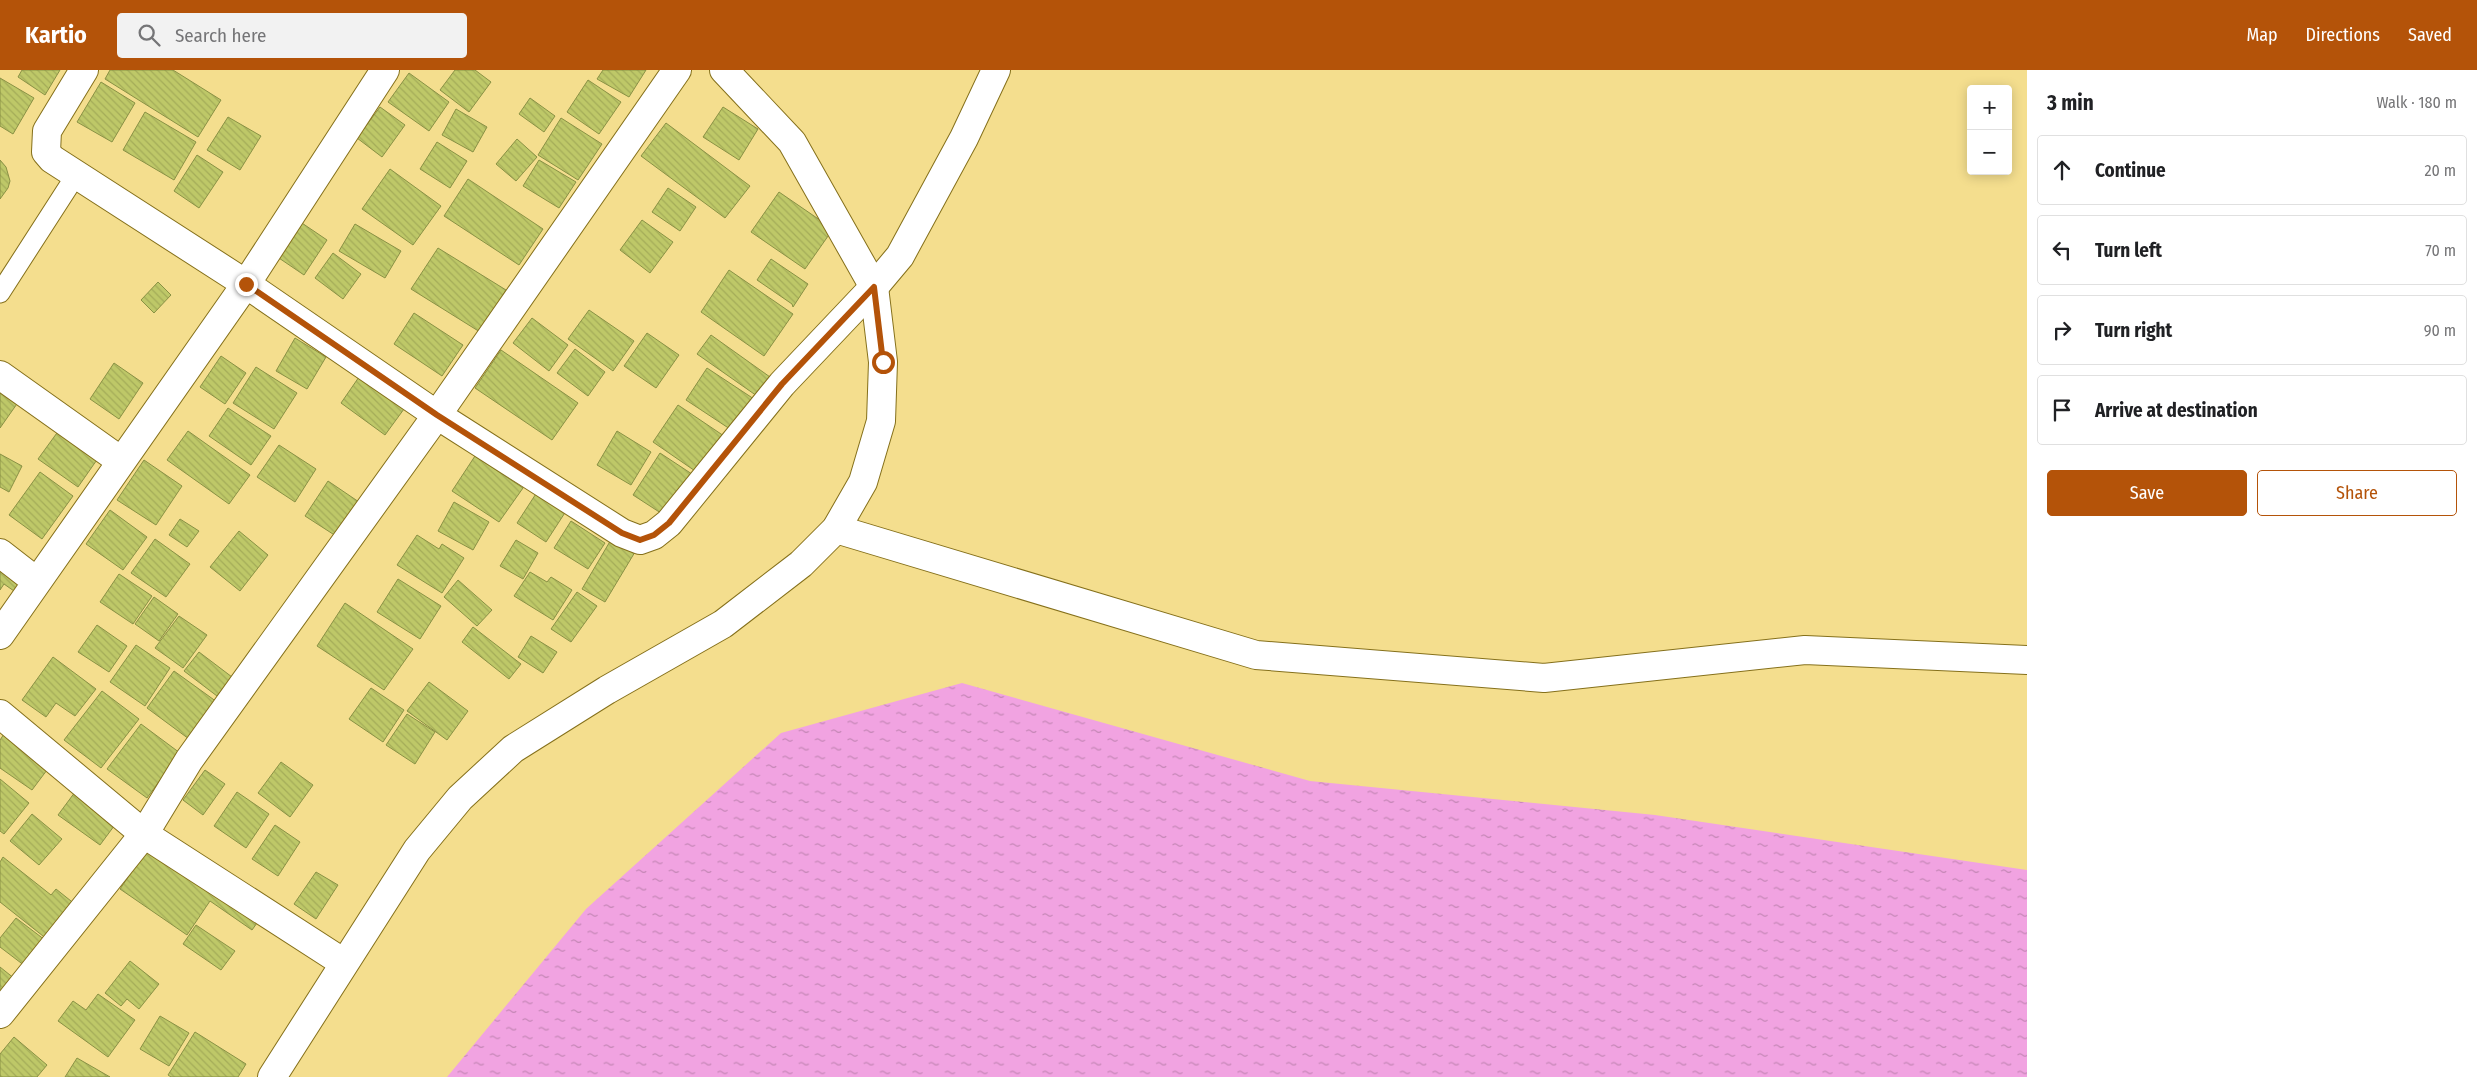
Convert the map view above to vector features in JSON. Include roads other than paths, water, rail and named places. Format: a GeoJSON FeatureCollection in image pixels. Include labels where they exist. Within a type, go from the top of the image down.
{"type":"FeatureCollection","features":[{"type":"Feature","properties":{"kind":"street"},"geometry":{"type":"LineString","coordinates":[[84,70],[47,131],[46,152],[52,160],[246,284],[437,415],[622,533],[640,540],[654,535],[669,523],[782,384],[874,287],[900,256],[964,138],[996,70]]}},
{"type":"Feature","properties":{"kind":"street"},"geometry":{"type":"LineString","coordinates":[[0,635],[36,581],[246,284],[385,70]]}},
{"type":"Feature","properties":{"kind":"street"},"geometry":{"type":"LineString","coordinates":[[0,1014],[144,834],[188,760],[437,415],[677,70]]}},
{"type":"Feature","properties":{"kind":"street"},"geometry":{"type":"LineString","coordinates":[[272,1077],[417,850],[460,798],[513,749],[607,690],[723,624],[801,564],[836,529],[862,482],[882,421],[883,362],[874,287],[792,142],[724,70]]}},
{"type":"Feature","properties":{"kind":"street"},"geometry":{"type":"LineString","coordinates":[[0,375],[121,461]]}},
{"type":"Feature","properties":{"kind":"street"},"geometry":{"type":"LineString","coordinates":[[836,529],[1256,655],[1544,678],[1805,650],[2027,660]]}},
{"type":"Feature","properties":{"kind":"street"},"geometry":{"type":"LineString","coordinates":[[0,553],[36,581]]}},
{"type":"Feature","properties":{"kind":"street"},"geometry":{"type":"LineString","coordinates":[[0,714],[144,834],[344,963]]}},
{"type":"Feature","properties":{"kind":"lane"},"geometry":{"type":"LineString","coordinates":[[0,293],[76,175]]}},
{"type":"Feature","properties":{"kind":"water"},"geometry":{"type":"Polygon","coordinates":[[[962,683],[1310,781],[1655,815],[2027,870],[2027,1077],[447,1077],[586,909],[781,733],[962,683]]]}}]}
